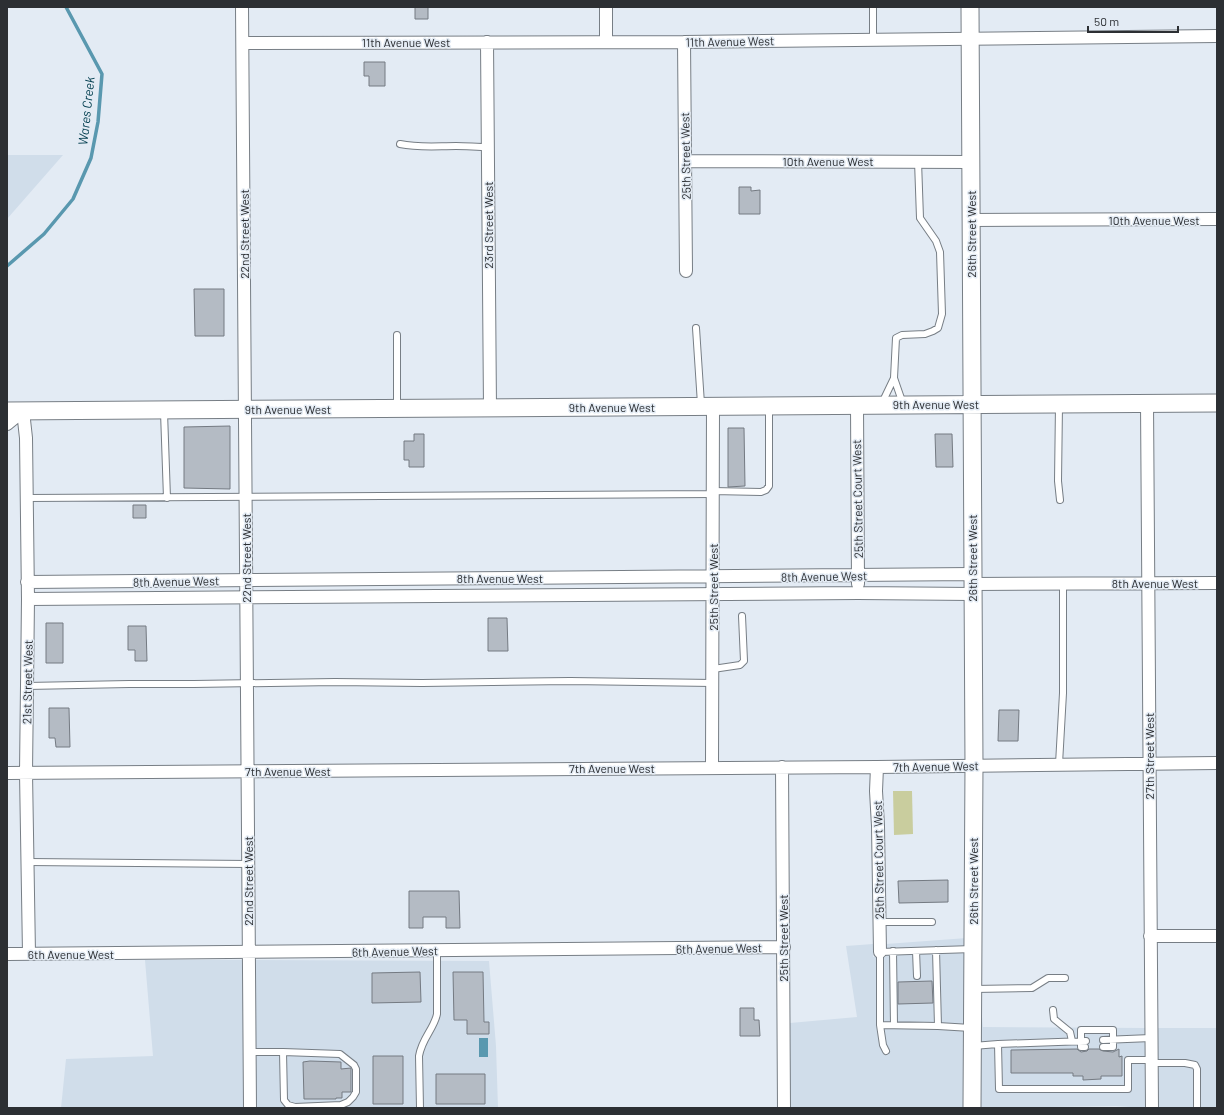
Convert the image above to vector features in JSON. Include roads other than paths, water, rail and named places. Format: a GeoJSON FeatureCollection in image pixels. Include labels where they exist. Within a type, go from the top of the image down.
{"type":"FeatureCollection","features":[{"type":"Feature","properties":{"kind":"street","name":"22nd Street West"},"geometry":{"type":"LineString","coordinates":[[242,7],[250,1108]]}},
{"type":"Feature","properties":{"kind":"street"},"geometry":{"type":"LineString","coordinates":[[606,7],[606,42]]}},
{"type":"Feature","properties":{"kind":"street","name":"26th Street West"},"geometry":{"type":"LineString","coordinates":[[970,7],[974,766],[972,1108]]}},
{"type":"Feature","properties":{"kind":"street","name":"11th Avenue West"},"geometry":{"type":"LineString","coordinates":[[243,43],[684,42],[1217,36]]}},
{"type":"Feature","properties":{"kind":"street","name":"23rd Street West"},"geometry":{"type":"LineString","coordinates":[[487,42],[490,408]]}},
{"type":"Feature","properties":{"kind":"street","name":"25th Street West"},"geometry":{"type":"LineString","coordinates":[[684,42],[686,271]]}},
{"type":"Feature","properties":{"kind":"street","name":"10th Avenue West"},"geometry":{"type":"LineString","coordinates":[[685,161],[971,162]]}},
{"type":"Feature","properties":{"kind":"street","name":"10th Avenue West"},"geometry":{"type":"LineString","coordinates":[[971,220],[1217,219]]}},
{"type":"Feature","properties":{"kind":"street","name":"27th Street West"},"geometry":{"type":"LineString","coordinates":[[1147,403],[1152,1108]]}},
{"type":"Feature","properties":{"kind":"street","name":"9th Avenue West"},"geometry":{"type":"LineString","coordinates":[[15,411],[881,404],[1217,403]]}},
{"type":"Feature","properties":{"kind":"street","name":"25th Street Court West"},"geometry":{"type":"LineString","coordinates":[[857,405],[858,593]]}},
{"type":"Feature","properties":{"kind":"street","name":"25th Street West"},"geometry":{"type":"LineString","coordinates":[[707,406],[713,493],[712,768]]}},
{"type":"Feature","properties":{"kind":"street"},"geometry":{"type":"LineString","coordinates":[[7,424],[15,411]]}},
{"type":"Feature","properties":{"kind":"street","name":"21st Street West"},"geometry":{"type":"LineString","coordinates":[[15,411],[26,438],[28,599],[26,773],[29,954]]}},
{"type":"Feature","properties":{"kind":"street","name":"8th Avenue West"},"geometry":{"type":"LineString","coordinates":[[27,582],[858,576],[972,584],[1217,583]]}},
{"type":"Feature","properties":{"kind":"street","name":"8th Avenue West"},"geometry":{"type":"LineString","coordinates":[[28,599],[858,593],[972,584]]}},
{"type":"Feature","properties":{"kind":"street","name":"7th Avenue West"},"geometry":{"type":"LineString","coordinates":[[7,773],[1217,763]]}},
{"type":"Feature","properties":{"kind":"street","name":"25th Street West"},"geometry":{"type":"LineString","coordinates":[[782,767],[784,1108]]}},
{"type":"Feature","properties":{"kind":"street","name":"25th Street Court West"},"geometry":{"type":"LineString","coordinates":[[877,767],[876,791],[880,952]]}},
{"type":"Feature","properties":{"kind":"street"},"geometry":{"type":"LineString","coordinates":[[1150,936],[1217,936]]}},
{"type":"Feature","properties":{"kind":"street","name":"6th Avenue West"},"geometry":{"type":"LineString","coordinates":[[7,954],[784,947]]}},
{"type":"Feature","properties":{"kind":"lane"},"geometry":{"type":"LineString","coordinates":[[873,7],[873,40]]}},
{"type":"Feature","properties":{"kind":"lane"},"geometry":{"type":"LineString","coordinates":[[400,144],[430,148],[456,146],[488,147]]}},
{"type":"Feature","properties":{"kind":"lane"},"geometry":{"type":"LineString","coordinates":[[903,404],[894,378],[896,338],[902,334],[925,334],[933,331],[938,328],[942,314],[940,252],[936,241],[920,218],[918,162]]}},
{"type":"Feature","properties":{"kind":"lane"},"geometry":{"type":"LineString","coordinates":[[696,328],[707,406]]}},
{"type":"Feature","properties":{"kind":"lane"},"geometry":{"type":"LineString","coordinates":[[397,335],[397,408]]}},
{"type":"Feature","properties":{"kind":"lane"},"geometry":{"type":"LineString","coordinates":[[881,404],[894,378]]}},
{"type":"Feature","properties":{"kind":"lane"},"geometry":{"type":"LineString","coordinates":[[1059,404],[1058,481],[1060,500]]}},
{"type":"Feature","properties":{"kind":"lane"},"geometry":{"type":"LineString","coordinates":[[27,498],[761,492],[766,490],[769,486],[769,406]]}},
{"type":"Feature","properties":{"kind":"lane"},"geometry":{"type":"LineString","coordinates":[[164,410],[167,498]]}},
{"type":"Feature","properties":{"kind":"lane"},"geometry":{"type":"LineString","coordinates":[[1059,764],[1063,693],[1063,584]]}},
{"type":"Feature","properties":{"kind":"lane"},"geometry":{"type":"LineString","coordinates":[[713,669],[740,665],[744,661],[742,616]]}},
{"type":"Feature","properties":{"kind":"lane"},"geometry":{"type":"LineString","coordinates":[[27,686],[335,682],[429,683],[570,681],[713,683]]}},
{"type":"Feature","properties":{"kind":"lane"},"geometry":{"type":"LineString","coordinates":[[28,862],[248,864]]}},
{"type":"Feature","properties":{"kind":"lane"},"geometry":{"type":"LineString","coordinates":[[879,922],[932,922]]}},
{"type":"Feature","properties":{"kind":"lane"},"geometry":{"type":"LineString","coordinates":[[886,1051],[883,1045],[880,1025],[880,952],[973,949]]}},
{"type":"Feature","properties":{"kind":"lane"},"geometry":{"type":"LineString","coordinates":[[936,950],[938,1026]]}},
{"type":"Feature","properties":{"kind":"lane"},"geometry":{"type":"LineString","coordinates":[[420,1108],[420,1048],[424,1038],[436,1020],[437,1014],[437,951]]}},
{"type":"Feature","properties":{"kind":"lane"},"geometry":{"type":"LineString","coordinates":[[893,951],[894,1025]]}},
{"type":"Feature","properties":{"kind":"lane"},"geometry":{"type":"LineString","coordinates":[[916,951],[917,976]]}},
{"type":"Feature","properties":{"kind":"lane"},"geometry":{"type":"LineString","coordinates":[[972,989],[1032,988],[1048,978],[1065,978]]}},
{"type":"Feature","properties":{"kind":"lane"},"geometry":{"type":"LineString","coordinates":[[1053,1010],[1054,1019],[1070,1032],[1072,1041]]}},
{"type":"Feature","properties":{"kind":"lane"},"geometry":{"type":"LineString","coordinates":[[880,1025],[972,1028]]}},
{"type":"Feature","properties":{"kind":"lane"},"geometry":{"type":"LineString","coordinates":[[973,1046],[1072,1041],[1084,1043],[1080,1030],[1113,1030],[1113,1040]]}},
{"type":"Feature","properties":{"kind":"lane"},"geometry":{"type":"LineString","coordinates":[[1103,1043],[1113,1040],[1151,1038]]}},
{"type":"Feature","properties":{"kind":"lane"},"geometry":{"type":"LineString","coordinates":[[998,1044],[1000,1089],[1128,1089],[1128,1060],[1185,1063],[1195,1065],[1197,1069],[1197,1108]]}},
{"type":"Feature","properties":{"kind":"lane"},"geometry":{"type":"LineString","coordinates":[[249,1052],[283,1052],[340,1054],[354,1065],[356,1069],[356,1092],[348,1102],[341,1105],[295,1107],[288,1105],[284,1100],[283,1052]]}},
{"type":"Feature","properties":{"kind":"water"},"geometry":{"type":"Polygon","coordinates":[[[479,1038],[488,1038],[488,1057],[479,1057],[479,1038]]]}},
{"type":"Feature","properties":{"kind":"waterway","name":"Wares Creek"},"geometry":{"type":"LineString","coordinates":[[7,266],[44,234],[73,199],[91,158],[98,122],[102,74],[66,7]]}}]}
